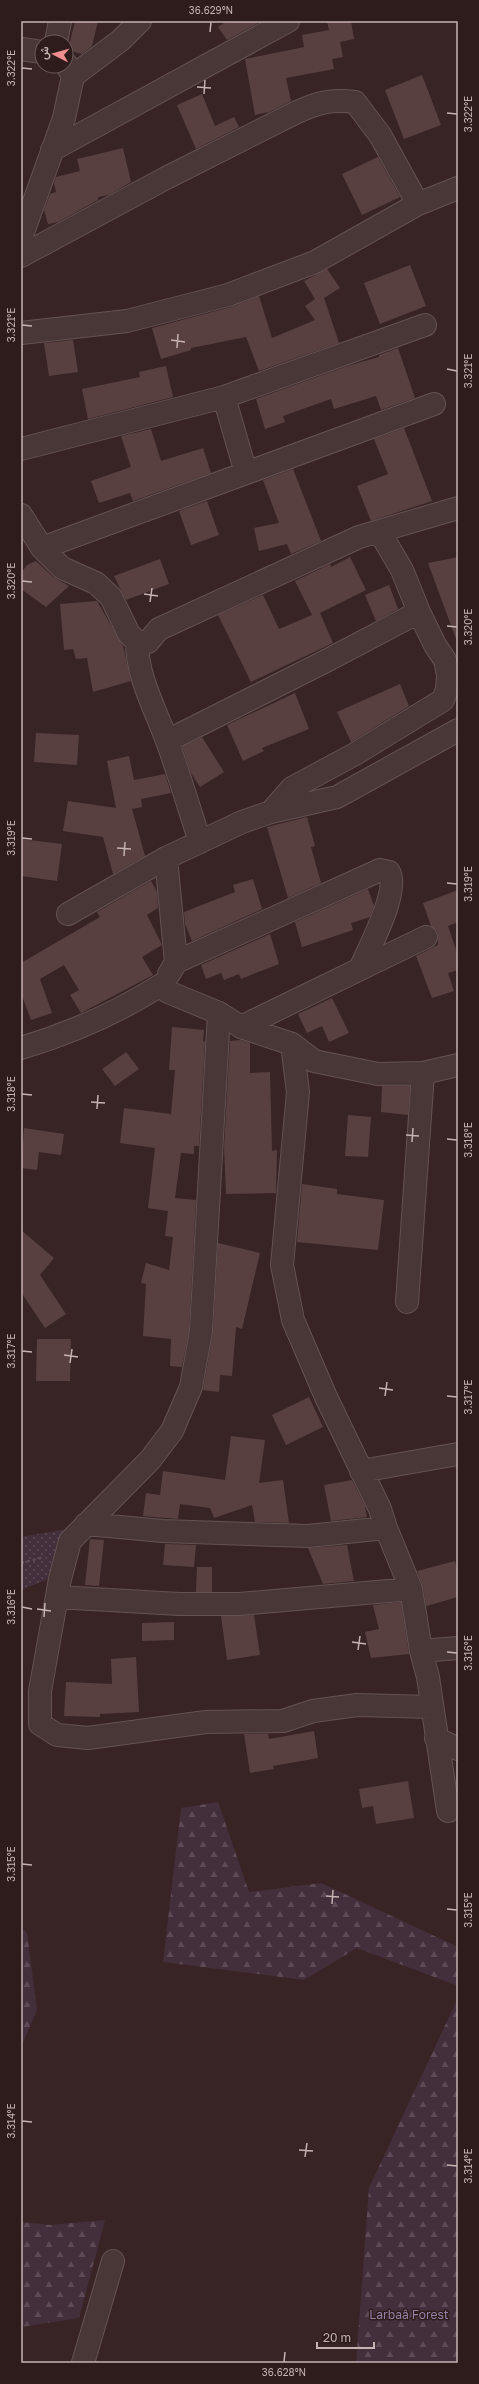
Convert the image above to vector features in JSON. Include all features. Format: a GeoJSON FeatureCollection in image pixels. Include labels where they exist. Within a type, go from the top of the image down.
{"type":"FeatureCollection","features":[{"type":"Feature","properties":{"kind":"street"},"geometry":{"type":"LineString","coordinates":[[58,34],[60,21]]}},
{"type":"Feature","properties":{"kind":"street"},"geometry":{"type":"LineString","coordinates":[[74,68],[121,40],[140,21]]}},
{"type":"Feature","properties":{"kind":"street"},"geometry":{"type":"LineString","coordinates":[[52,150],[288,21]]}},
{"type":"Feature","properties":{"kind":"street"},"geometry":{"type":"LineString","coordinates":[[21,49],[34,51]]}},
{"type":"Feature","properties":{"kind":"street"},"geometry":{"type":"LineString","coordinates":[[21,238],[29,195],[52,150],[64,118],[70,74]]}},
{"type":"Feature","properties":{"kind":"street"},"geometry":{"type":"LineString","coordinates":[[21,256],[166,178],[293,114],[314,104],[336,100],[355,102],[380,135],[418,204]]}},
{"type":"Feature","properties":{"kind":"street"},"geometry":{"type":"LineString","coordinates":[[21,333],[127,321],[228,295],[315,262],[418,204],[458,188]]}},
{"type":"Feature","properties":{"kind":"street"},"geometry":{"type":"LineString","coordinates":[[21,449],[224,397],[425,325]]}},
{"type":"Feature","properties":{"kind":"street"},"geometry":{"type":"LineString","coordinates":[[224,397],[246,473]]}},
{"type":"Feature","properties":{"kind":"street"},"geometry":{"type":"LineString","coordinates":[[42,548],[434,404]]}},
{"type":"Feature","properties":{"kind":"street"},"geometry":{"type":"LineString","coordinates":[[137,642],[148,642],[159,628],[359,537],[458,508]]}},
{"type":"Feature","properties":{"kind":"street"},"geometry":{"type":"LineString","coordinates":[[21,515],[42,548],[62,568],[96,583],[111,597],[129,634],[137,642],[137,657],[147,692],[167,741],[200,842]]}},
{"type":"Feature","properties":{"kind":"street"},"geometry":{"type":"LineString","coordinates":[[272,812],[292,788],[355,754],[443,700],[447,689],[448,675],[445,660],[434,645],[402,570],[379,531]]}},
{"type":"Feature","properties":{"kind":"street"},"geometry":{"type":"LineString","coordinates":[[167,741],[324,662],[419,612]]}},
{"type":"Feature","properties":{"kind":"street"},"geometry":{"type":"LineString","coordinates":[[68,914],[166,858],[242,822],[272,812],[337,797],[458,730]]}},
{"type":"Feature","properties":{"kind":"street"},"geometry":{"type":"LineString","coordinates":[[166,858],[176,962]]}},
{"type":"Feature","properties":{"kind":"street"},"geometry":{"type":"LineString","coordinates":[[21,1048],[68,1034],[130,1005],[161,985],[176,962],[375,872],[380,870],[389,872],[392,878],[388,902],[360,969]]}},
{"type":"Feature","properties":{"kind":"street"},"geometry":{"type":"LineString","coordinates":[[241,1027],[426,937]]}},
{"type":"Feature","properties":{"kind":"street"},"geometry":{"type":"LineString","coordinates":[[161,985],[168,992],[218,1013],[241,1027],[292,1044],[314,1061],[378,1074],[423,1073],[458,1065]]}},
{"type":"Feature","properties":{"kind":"street"},"geometry":{"type":"LineString","coordinates":[[218,1013],[201,1331],[191,1387],[172,1431],[150,1460],[70,1541],[57,1597],[40,1691],[40,1724],[57,1735],[88,1738],[206,1722],[283,1721],[313,1711],[356,1705],[432,1707]]}},
{"type":"Feature","properties":{"kind":"street"},"geometry":{"type":"LineString","coordinates":[[292,1044],[298,1092],[282,1265],[293,1320],[326,1398],[380,1509],[386,1528],[411,1589],[421,1651],[428,1677],[448,1811]]}},
{"type":"Feature","properties":{"kind":"street"},"geometry":{"type":"LineString","coordinates":[[407,1302],[423,1073]]}},
{"type":"Feature","properties":{"kind":"street"},"geometry":{"type":"LineString","coordinates":[[361,1471],[458,1454]]}},
{"type":"Feature","properties":{"kind":"street"},"geometry":{"type":"LineString","coordinates":[[86,1524],[163,1531],[308,1536],[386,1528]]}},
{"type":"Feature","properties":{"kind":"street"},"geometry":{"type":"LineString","coordinates":[[57,1597],[179,1604],[239,1604],[411,1589]]}},
{"type":"Feature","properties":{"kind":"street"},"geometry":{"type":"LineString","coordinates":[[421,1651],[458,1648]]}},
{"type":"Feature","properties":{"kind":"street"},"geometry":{"type":"LineString","coordinates":[[436,1738],[458,1749]]}},
{"type":"Feature","properties":{"kind":"street"},"geometry":{"type":"LineString","coordinates":[[83,2363],[113,2261]]}},
{"type":"Feature","properties":{"kind":"green space"},"geometry":{"type":"Polygon","coordinates":[[[67,1529],[53,1577],[21,1590],[21,1537],[67,1529]]]}},
{"type":"Feature","properties":{"kind":"green space"},"geometry":{"type":"Polygon","coordinates":[[[218,1802],[249,1892],[321,1883],[458,1947],[458,1986],[357,1948],[304,1980],[163,1962],[181,1808],[218,1802]]]}},
{"type":"Feature","properties":{"kind":"green space"},"geometry":{"type":"Polygon","coordinates":[[[21,1927],[27,1933],[37,2010],[21,2047],[21,1927]]]}},
{"type":"Feature","properties":{"kind":"green space","name":"Larbaâ Forest"},"geometry":{"type":"Polygon","coordinates":[[[458,1998],[458,2363],[356,2363],[369,2188],[458,1998]]]}},
{"type":"Feature","properties":{"kind":"green space"},"geometry":{"type":"Polygon","coordinates":[[[105,2220],[79,2318],[21,2327],[21,2222],[50,2225],[105,2220]]]}},
{"type":"Feature","properties":{"kind":"building"},"geometry":{"type":"Polygon","coordinates":[[[75,21],[98,21],[92,46],[82,54],[74,52],[74,34],[72,34],[75,21]]]}},
{"type":"Feature","properties":{"kind":"building"},"geometry":{"type":"Polygon","coordinates":[[[227,21],[262,21],[227,40],[218,27],[227,21]]]}},
{"type":"Feature","properties":{"kind":"building"},"geometry":{"type":"Polygon","coordinates":[[[327,21],[351,21],[354,39],[340,42],[343,57],[332,59],[334,69],[286,78],[291,101],[269,112],[255,115],[245,59],[304,47],[302,35],[329,30],[327,21]]]}},
{"type":"Feature","properties":{"kind":"building"},"geometry":{"type":"Polygon","coordinates":[[[422,75],[441,125],[404,139],[385,90],[422,75]]]}},
{"type":"Feature","properties":{"kind":"building"},"geometry":{"type":"Polygon","coordinates":[[[202,94],[215,126],[234,117],[239,127],[196,149],[177,105],[202,94]]]}},
{"type":"Feature","properties":{"kind":"building"},"geometry":{"type":"Polygon","coordinates":[[[123,148],[131,182],[109,195],[98,197],[98,200],[58,222],[48,224],[44,210],[50,194],[56,192],[54,183],[56,177],[80,171],[77,159],[123,148]]]}},
{"type":"Feature","properties":{"kind":"building"},"geometry":{"type":"Polygon","coordinates":[[[378,157],[400,197],[362,215],[342,174],[378,157]]]}},
{"type":"Feature","properties":{"kind":"building"},"geometry":{"type":"Polygon","coordinates":[[[410,265],[426,306],[380,324],[364,283],[410,265]]]}},
{"type":"Feature","properties":{"kind":"building"},"geometry":{"type":"Polygon","coordinates":[[[327,269],[340,288],[324,298],[339,343],[259,371],[246,337],[191,348],[191,350],[161,359],[152,328],[231,307],[259,296],[272,338],[315,320],[305,306],[315,299],[304,281],[327,269]]]}},
{"type":"Feature","properties":{"kind":"building"},"geometry":{"type":"Polygon","coordinates":[[[73,340],[78,372],[49,376],[44,343],[73,340]]]}},
{"type":"Feature","properties":{"kind":"building"},"geometry":{"type":"Polygon","coordinates":[[[398,348],[415,398],[381,410],[376,396],[334,409],[331,399],[283,416],[285,422],[265,429],[256,399],[347,366],[379,357],[379,355],[398,348]]]}},
{"type":"Feature","properties":{"kind":"building"},"geometry":{"type":"Polygon","coordinates":[[[166,366],[173,397],[88,419],[82,389],[140,377],[139,372],[166,366]]]}},
{"type":"Feature","properties":{"kind":"building"},"geometry":{"type":"Polygon","coordinates":[[[404,428],[432,501],[371,521],[357,486],[388,474],[374,439],[404,428]]]}},
{"type":"Feature","properties":{"kind":"building"},"geometry":{"type":"Polygon","coordinates":[[[151,429],[161,461],[203,448],[211,473],[133,501],[130,493],[99,503],[91,481],[131,467],[121,436],[151,429]]]}},
{"type":"Feature","properties":{"kind":"building"},"geometry":{"type":"Polygon","coordinates":[[[293,469],[321,541],[291,554],[287,544],[259,551],[254,528],[279,523],[263,480],[293,469]]]}},
{"type":"Feature","properties":{"kind":"building"},"geometry":{"type":"Polygon","coordinates":[[[207,501],[219,535],[191,545],[179,511],[207,501]]]}},
{"type":"Feature","properties":{"kind":"building"},"geometry":{"type":"Polygon","coordinates":[[[350,557],[366,590],[320,613],[333,643],[251,682],[218,615],[263,595],[279,629],[312,615],[295,581],[330,564],[331,567],[350,557]]]}},
{"type":"Feature","properties":{"kind":"building"},"geometry":{"type":"Polygon","coordinates":[[[458,557],[458,638],[456,639],[428,563],[458,557]]]}},
{"type":"Feature","properties":{"kind":"building"},"geometry":{"type":"Polygon","coordinates":[[[160,559],[169,584],[126,600],[114,576],[160,559]]]}},
{"type":"Feature","properties":{"kind":"building"},"geometry":{"type":"Polygon","coordinates":[[[36,561],[53,577],[69,586],[46,607],[21,589],[21,573],[27,565],[36,561]]]}},
{"type":"Feature","properties":{"kind":"building"},"geometry":{"type":"Polygon","coordinates":[[[389,585],[398,609],[376,621],[365,595],[389,585]]]}},
{"type":"Feature","properties":{"kind":"building"},"geometry":{"type":"Polygon","coordinates":[[[97,601],[123,646],[131,681],[93,692],[87,658],[76,659],[73,649],[64,650],[60,604],[97,601]]]}},
{"type":"Feature","properties":{"kind":"building"},"geometry":{"type":"Polygon","coordinates":[[[400,684],[409,706],[351,742],[337,712],[400,684]]]}},
{"type":"Feature","properties":{"kind":"building"},"geometry":{"type":"Polygon","coordinates":[[[295,693],[309,729],[262,748],[264,751],[243,761],[227,725],[295,693]]]}},
{"type":"Feature","properties":{"kind":"building"},"geometry":{"type":"Polygon","coordinates":[[[36,733],[79,735],[77,765],[34,762],[36,733]]]}},
{"type":"Feature","properties":{"kind":"building"},"geometry":{"type":"Polygon","coordinates":[[[202,737],[224,772],[200,787],[191,773],[182,747],[202,737]]]}},
{"type":"Feature","properties":{"kind":"building"},"geometry":{"type":"Polygon","coordinates":[[[129,756],[134,780],[165,774],[171,793],[141,799],[142,807],[132,809],[145,856],[113,874],[103,837],[63,831],[68,801],[116,808],[107,761],[129,756]]]}},
{"type":"Feature","properties":{"kind":"building"},"geometry":{"type":"Polygon","coordinates":[[[307,817],[315,846],[311,847],[321,883],[288,898],[267,827],[307,817]]]}},
{"type":"Feature","properties":{"kind":"building"},"geometry":{"type":"Polygon","coordinates":[[[21,839],[62,844],[57,881],[21,876],[21,839]]]}},
{"type":"Feature","properties":{"kind":"building"},"geometry":{"type":"Polygon","coordinates":[[[253,879],[262,909],[192,941],[185,924],[184,912],[235,892],[233,885],[253,879]]]}},
{"type":"Feature","properties":{"kind":"building"},"geometry":{"type":"Polygon","coordinates":[[[151,881],[157,892],[158,908],[147,915],[162,945],[142,957],[153,975],[81,1013],[70,995],[79,990],[64,965],[40,979],[52,1013],[31,1020],[21,993],[21,963],[100,917],[97,912],[151,881]]]}},
{"type":"Feature","properties":{"kind":"building"},"geometry":{"type":"Polygon","coordinates":[[[368,889],[374,906],[370,917],[351,923],[353,930],[302,947],[295,922],[368,889]]]}},
{"type":"Feature","properties":{"kind":"building"},"geometry":{"type":"Polygon","coordinates":[[[458,890],[458,922],[448,926],[458,956],[458,970],[448,973],[454,991],[432,998],[416,956],[438,945],[437,931],[431,926],[423,903],[458,890]]]}},
{"type":"Feature","properties":{"kind":"building"},"geometry":{"type":"Polygon","coordinates":[[[270,934],[279,964],[241,979],[239,974],[224,980],[221,973],[206,979],[201,965],[270,934]]]}},
{"type":"Feature","properties":{"kind":"building"},"geometry":{"type":"Polygon","coordinates":[[[332,998],[349,1033],[329,1042],[322,1026],[307,1033],[298,1014],[332,998]]]}},
{"type":"Feature","properties":{"kind":"building"},"geometry":{"type":"Polygon","coordinates":[[[172,1027],[204,1030],[203,1042],[205,1041],[199,1146],[194,1146],[194,1154],[181,1153],[175,1198],[196,1200],[189,1330],[182,1367],[170,1366],[171,1339],[143,1336],[146,1284],[141,1283],[146,1263],[169,1270],[173,1237],[165,1236],[168,1211],[148,1208],[155,1148],[120,1143],[124,1108],[171,1114],[175,1070],[169,1070],[172,1027]]]}},
{"type":"Feature","properties":{"kind":"building"},"geometry":{"type":"Polygon","coordinates":[[[241,1040],[250,1043],[250,1073],[270,1072],[272,1151],[277,1150],[276,1193],[226,1194],[224,1148],[230,1041],[241,1040]]]}},
{"type":"Feature","properties":{"kind":"building"},"geometry":{"type":"Polygon","coordinates":[[[126,1052],[139,1069],[115,1086],[102,1069],[126,1052]]]}},
{"type":"Feature","properties":{"kind":"building"},"geometry":{"type":"Polygon","coordinates":[[[382,1086],[410,1086],[408,1115],[381,1112],[382,1086]]]}},
{"type":"Feature","properties":{"kind":"building"},"geometry":{"type":"Polygon","coordinates":[[[348,1115],[371,1117],[368,1157],[345,1156],[348,1115]]]}},
{"type":"Feature","properties":{"kind":"building"},"geometry":{"type":"Polygon","coordinates":[[[24,1128],[64,1134],[61,1155],[39,1152],[37,1170],[21,1168],[24,1128]]]}},
{"type":"Feature","properties":{"kind":"building"},"geometry":{"type":"Polygon","coordinates":[[[302,1184],[337,1189],[337,1194],[384,1200],[378,1250],[297,1242],[302,1184]]]}},
{"type":"Feature","properties":{"kind":"building"},"geometry":{"type":"Polygon","coordinates":[[[21,1230],[54,1258],[40,1275],[66,1314],[45,1328],[21,1292],[21,1230]]]}},
{"type":"Feature","properties":{"kind":"building"},"geometry":{"type":"Polygon","coordinates":[[[218,1243],[260,1253],[242,1329],[236,1327],[232,1376],[220,1375],[219,1392],[203,1390],[213,1332],[218,1243]]]}},
{"type":"Feature","properties":{"kind":"building"},"geometry":{"type":"Polygon","coordinates":[[[37,1339],[71,1339],[70,1381],[36,1381],[37,1339]]]}},
{"type":"Feature","properties":{"kind":"building"},"geometry":{"type":"Polygon","coordinates":[[[309,1397],[323,1427],[286,1445],[272,1415],[309,1397]]]}},
{"type":"Feature","properties":{"kind":"building"},"geometry":{"type":"Polygon","coordinates":[[[231,1436],[265,1440],[259,1483],[283,1480],[289,1523],[255,1522],[252,1505],[214,1518],[210,1508],[180,1504],[178,1519],[143,1516],[146,1493],[160,1495],[163,1471],[225,1480],[231,1436]]]}},
{"type":"Feature","properties":{"kind":"building"},"geometry":{"type":"Polygon","coordinates":[[[352,1480],[365,1506],[367,1517],[331,1521],[324,1485],[352,1480]]]}},
{"type":"Feature","properties":{"kind":"building"},"geometry":{"type":"Polygon","coordinates":[[[90,1539],[104,1540],[99,1586],[85,1585],[90,1539]]]}},
{"type":"Feature","properties":{"kind":"building"},"geometry":{"type":"Polygon","coordinates":[[[165,1544],[196,1545],[194,1567],[163,1565],[165,1544]]]}},
{"type":"Feature","properties":{"kind":"building"},"geometry":{"type":"Polygon","coordinates":[[[347,1545],[354,1581],[323,1584],[308,1548],[347,1545]]]}},
{"type":"Feature","properties":{"kind":"building"},"geometry":{"type":"Polygon","coordinates":[[[455,1561],[458,1572],[458,1597],[426,1606],[423,1587],[417,1571],[455,1561]]]}},
{"type":"Feature","properties":{"kind":"building"},"geometry":{"type":"Polygon","coordinates":[[[197,1567],[212,1567],[212,1592],[196,1592],[197,1567]]]}},
{"type":"Feature","properties":{"kind":"building"},"geometry":{"type":"Polygon","coordinates":[[[401,1602],[409,1654],[371,1658],[365,1632],[379,1629],[373,1605],[401,1602]]]}},
{"type":"Feature","properties":{"kind":"building"},"geometry":{"type":"Polygon","coordinates":[[[254,1615],[260,1655],[227,1660],[221,1616],[254,1615]]]}},
{"type":"Feature","properties":{"kind":"building"},"geometry":{"type":"Polygon","coordinates":[[[174,1622],[174,1640],[142,1641],[142,1623],[174,1622]]]}},
{"type":"Feature","properties":{"kind":"building"},"geometry":{"type":"Polygon","coordinates":[[[136,1657],[139,1712],[100,1714],[100,1717],[64,1716],[66,1682],[112,1684],[111,1659],[136,1657]]]}},
{"type":"Feature","properties":{"kind":"building"},"geometry":{"type":"Polygon","coordinates":[[[314,1731],[318,1758],[273,1766],[274,1769],[250,1773],[244,1734],[268,1734],[269,1739],[314,1731]]]}},
{"type":"Feature","properties":{"kind":"building"},"geometry":{"type":"Polygon","coordinates":[[[408,1781],[414,1818],[376,1824],[373,1806],[362,1808],[359,1789],[408,1781]]]}}]}
